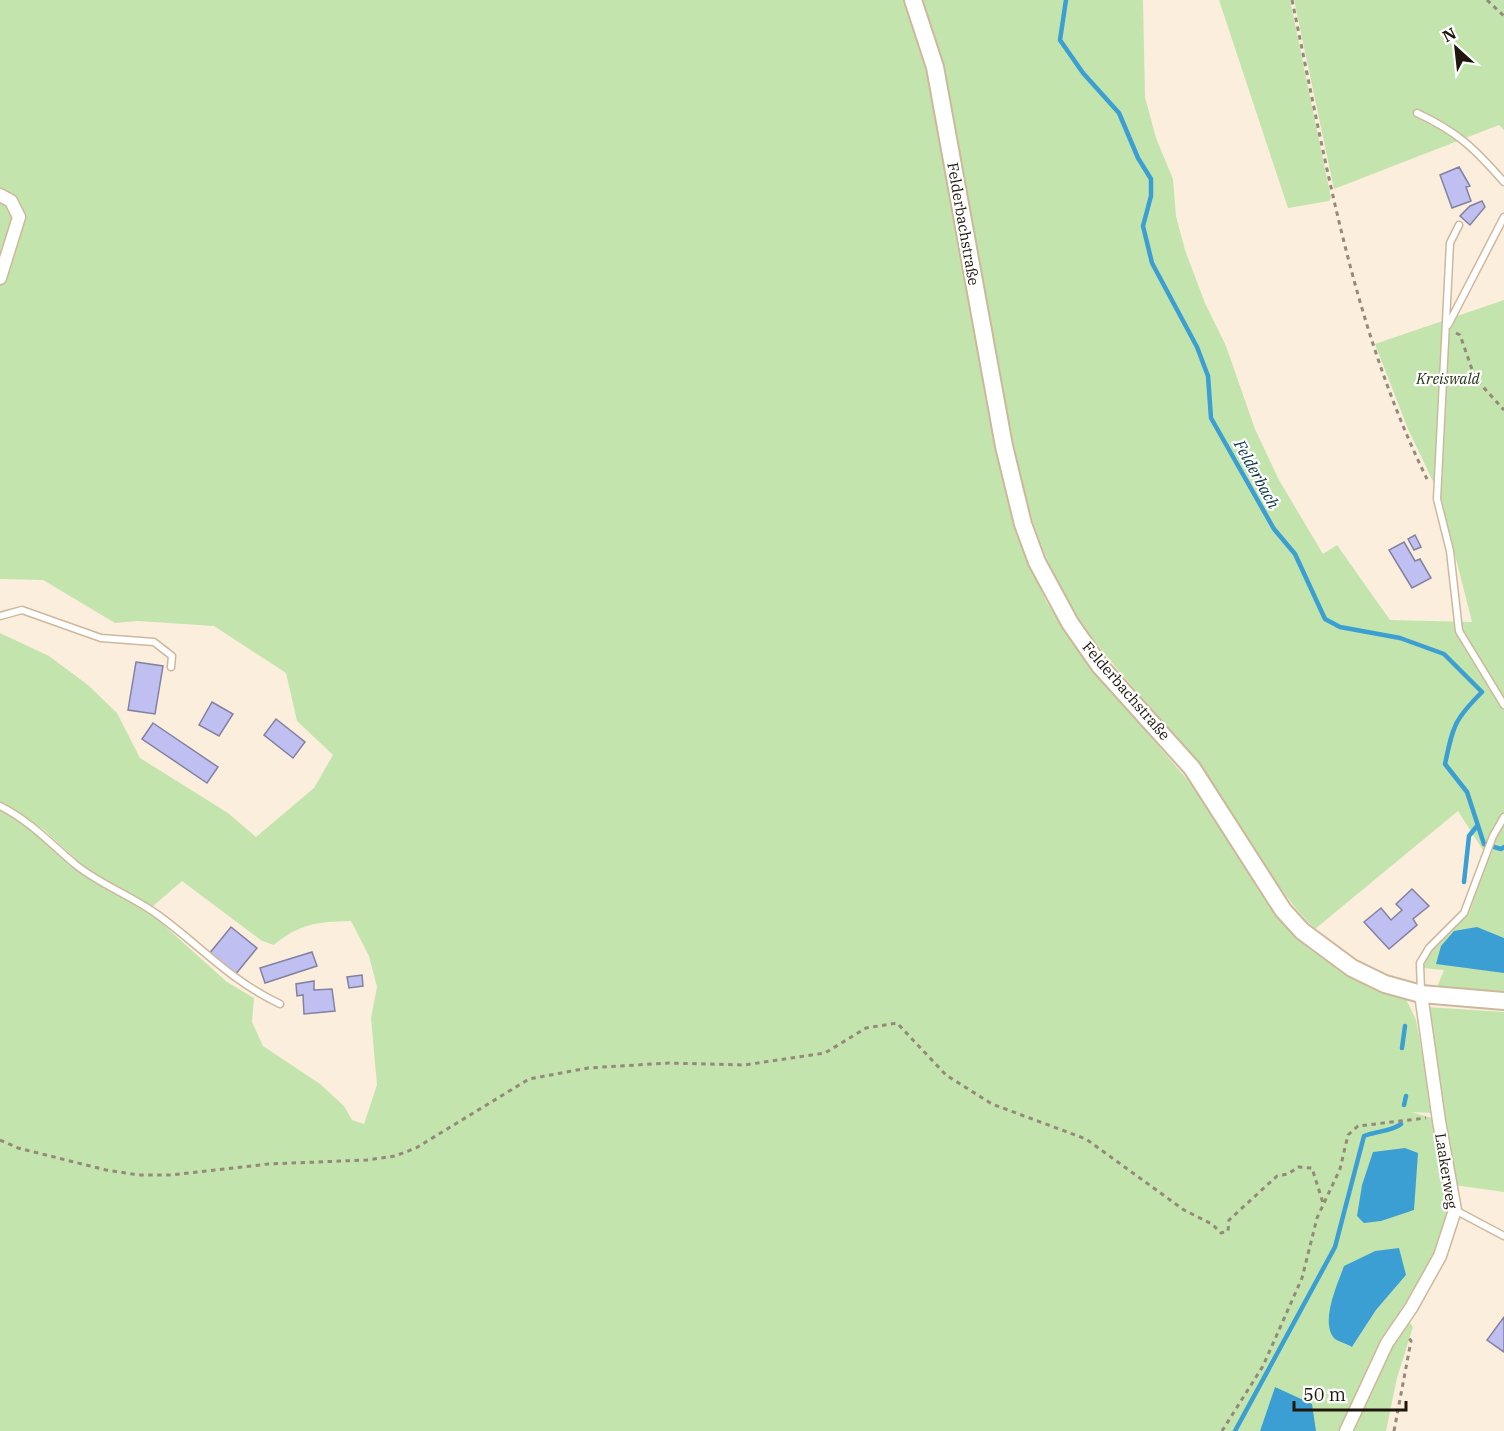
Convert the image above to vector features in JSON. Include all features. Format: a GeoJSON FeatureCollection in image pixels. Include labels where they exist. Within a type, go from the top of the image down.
{"type":"FeatureCollection","features":[{"type":"Feature","properties":{"kind":"street","name":"Felderbachstraße"},"geometry":{"type":"LineString","coordinates":[[913,0],[935,67],[1004,446],[1023,524],[1037,562],[1054,596],[1100,666],[1192,768],[1283,910],[1302,931],[1352,968],[1385,984],[1421,994],[1504,1001]]}},
{"type":"Feature","properties":{"kind":"street"},"geometry":{"type":"LineString","coordinates":[[0,195],[10,201],[19,217],[0,278]]}},
{"type":"Feature","properties":{"kind":"street","name":"Laakerweg"},"geometry":{"type":"LineString","coordinates":[[1346,1431],[1387,1343],[1411,1308],[1440,1256],[1455,1210],[1438,1116],[1421,994]]}},
{"type":"Feature","properties":{"kind":"lane"},"geometry":{"type":"LineString","coordinates":[[1417,113],[1450,129],[1481,156],[1504,182]]}},
{"type":"Feature","properties":{"kind":"lane"},"geometry":{"type":"LineString","coordinates":[[1446,328],[1504,217]]}},
{"type":"Feature","properties":{"kind":"lane"},"geometry":{"type":"LineString","coordinates":[[1459,225],[1450,243],[1437,499],[1450,551],[1459,631],[1504,705]]}},
{"type":"Feature","properties":{"kind":"lane"},"geometry":{"type":"LineString","coordinates":[[0,616],[22,610],[101,638],[154,642],[172,656],[171,668]]}},
{"type":"Feature","properties":{"kind":"lane"},"geometry":{"type":"LineString","coordinates":[[0,806],[44,834],[90,875],[125,893],[159,915],[235,980],[280,1004]]}},
{"type":"Feature","properties":{"kind":"lane"},"geometry":{"type":"LineString","coordinates":[[1421,994],[1420,963],[1429,948],[1464,913],[1493,836],[1504,817]]}},
{"type":"Feature","properties":{"kind":"lane"},"geometry":{"type":"LineString","coordinates":[[1455,1210],[1504,1236]]}},
{"type":"Feature","properties":{"kind":"path"},"geometry":{"type":"LineString","coordinates":[[1292,0],[1352,279],[1372,345],[1405,430],[1437,499]]}},
{"type":"Feature","properties":{"kind":"path"},"geometry":{"type":"LineString","coordinates":[[1487,0],[1504,16]]}},
{"type":"Feature","properties":{"kind":"path"},"geometry":{"type":"LineString","coordinates":[[1446,328],[1460,335],[1475,378],[1504,410]]}},
{"type":"Feature","properties":{"kind":"path"},"geometry":{"type":"LineString","coordinates":[[0,1140],[18,1148],[106,1170],[139,1174],[171,1175],[267,1164],[367,1160],[395,1156],[416,1148],[529,1079],[588,1068],[669,1063],[744,1065],[825,1053],[866,1028],[897,1023],[946,1075],[992,1104],[1086,1139],[1184,1210],[1212,1224],[1221,1233],[1228,1231],[1229,1220],[1277,1176],[1288,1174],[1298,1167],[1312,1168],[1323,1203]]}},
{"type":"Feature","properties":{"kind":"path"},"geometry":{"type":"LineString","coordinates":[[1222,1431],[1263,1366],[1302,1278],[1323,1203],[1340,1169],[1348,1136],[1358,1126],[1438,1116]]}},
{"type":"Feature","properties":{"kind":"path"},"geometry":{"type":"LineString","coordinates":[[1394,1431],[1411,1341]]}},
{"type":"Feature","properties":{"kind":"green space"},"geometry":{"type":"Polygon","coordinates":[[[0,0],[906,0],[927,71],[1016,534],[1047,603],[1083,658],[1191,784],[1278,917],[1312,951],[1348,975],[1406,999],[1416,1020],[1433,1113],[1411,1112],[1436,1119],[1451,1210],[1410,1323],[1413,1327],[1397,1378],[1386,1431],[1316,1431],[1275,1387],[1260,1431],[0,1431],[0,809],[39,834],[84,875],[147,910],[227,982],[254,998],[252,1022],[263,1046],[320,1084],[344,1106],[352,1120],[364,1124],[377,1085],[371,1018],[377,987],[369,956],[351,921],[310,925],[292,932],[274,945],[262,941],[182,881],[152,907],[89,871],[44,830],[0,802],[0,633],[49,656],[88,685],[117,713],[140,758],[228,813],[256,837],[314,788],[333,755],[297,721],[286,673],[214,626],[138,621],[115,623],[43,580],[0,579],[0,0]],[[1375,1251],[1345,1266],[1334,1293],[1329,1327],[1353,1346],[1376,1310],[1406,1275],[1375,1251]]]}},
{"type":"Feature","properties":{"kind":"green space","name":"Kreiswald"},"geometry":{"type":"Polygon","coordinates":[[[922,0],[1143,0],[1145,97],[1156,138],[1173,179],[1176,216],[1185,250],[1205,303],[1226,346],[1255,429],[1279,480],[1323,554],[1337,545],[1390,620],[1472,622],[1440,496],[1408,429],[1375,344],[1504,300],[1504,993],[1437,987],[1444,970],[1423,968],[1429,953],[1469,913],[1488,858],[1458,811],[1315,929],[1285,894],[1180,743],[1080,620],[1059,584],[1042,546],[1016,465],[976,262],[953,110],[922,0]]]}},
{"type":"Feature","properties":{"kind":"green space"},"geometry":{"type":"Polygon","coordinates":[[[1219,0],[1290,0],[1331,198],[1329,201],[1288,208],[1219,0]]]}},
{"type":"Feature","properties":{"kind":"green space"},"geometry":{"type":"Polygon","coordinates":[[[1294,0],[1504,0],[1504,130],[1499,125],[1334,189],[1294,0]]]}},
{"type":"Feature","properties":{"kind":"green space"},"geometry":{"type":"Polygon","coordinates":[[[1426,1007],[1504,1012],[1504,1192],[1454,1185],[1426,1007]]]}},
{"type":"Feature","properties":{"kind":"water"},"geometry":{"type":"Polygon","coordinates":[[[1477,927],[1504,938],[1504,973],[1436,964],[1441,946],[1454,931],[1477,927]]]}},
{"type":"Feature","properties":{"kind":"water"},"geometry":{"type":"Polygon","coordinates":[[[1405,1148],[1418,1153],[1414,1210],[1381,1221],[1364,1223],[1357,1216],[1362,1185],[1373,1152],[1405,1148]]]}},
{"type":"Feature","properties":{"kind":"water"},"geometry":{"type":"Polygon","coordinates":[[[1399,1248],[1406,1275],[1376,1310],[1352,1347],[1335,1339],[1331,1332],[1329,1313],[1344,1266],[1375,1251],[1399,1248]]]}},
{"type":"Feature","properties":{"kind":"water"},"geometry":{"type":"Polygon","coordinates":[[[1275,1387],[1312,1404],[1316,1431],[1260,1431],[1275,1387]]]}},
{"type":"Feature","properties":{"kind":"building"},"geometry":{"type":"Polygon","coordinates":[[[1459,167],[1470,186],[1466,187],[1471,201],[1452,208],[1440,175],[1459,167]]]}},
{"type":"Feature","properties":{"kind":"building"},"geometry":{"type":"Polygon","coordinates":[[[1482,201],[1485,207],[1470,225],[1460,216],[1470,206],[1482,201]]]}},
{"type":"Feature","properties":{"kind":"building"},"geometry":{"type":"Polygon","coordinates":[[[1415,535],[1421,547],[1414,550],[1408,539],[1415,535]]]}},
{"type":"Feature","properties":{"kind":"building"},"geometry":{"type":"Polygon","coordinates":[[[1404,542],[1415,561],[1420,559],[1431,578],[1412,588],[1389,550],[1404,542]]]}},
{"type":"Feature","properties":{"kind":"building"},"geometry":{"type":"Polygon","coordinates":[[[136,662],[163,666],[155,714],[128,710],[136,662]]]}},
{"type":"Feature","properties":{"kind":"building"},"geometry":{"type":"Polygon","coordinates":[[[212,702],[233,714],[219,736],[199,725],[212,702]]]}},
{"type":"Feature","properties":{"kind":"building"},"geometry":{"type":"Polygon","coordinates":[[[276,719],[305,742],[293,758],[264,735],[276,719]]]}},
{"type":"Feature","properties":{"kind":"building"},"geometry":{"type":"Polygon","coordinates":[[[153,723],[218,767],[207,783],[142,739],[153,723]]]}},
{"type":"Feature","properties":{"kind":"building"},"geometry":{"type":"Polygon","coordinates":[[[1412,889],[1429,906],[1413,919],[1417,925],[1389,949],[1364,922],[1381,908],[1391,920],[1402,910],[1396,904],[1412,889]]]}},
{"type":"Feature","properties":{"kind":"building"},"geometry":{"type":"Polygon","coordinates":[[[231,927],[257,948],[235,975],[209,954],[231,927]]]}},
{"type":"Feature","properties":{"kind":"building"},"geometry":{"type":"Polygon","coordinates":[[[312,952],[317,966],[265,983],[260,968],[312,952]]]}},
{"type":"Feature","properties":{"kind":"building"},"geometry":{"type":"Polygon","coordinates":[[[362,975],[363,986],[349,988],[347,977],[362,975]]]}},
{"type":"Feature","properties":{"kind":"building"},"geometry":{"type":"Polygon","coordinates":[[[314,981],[314,990],[332,989],[335,1011],[304,1014],[303,995],[297,996],[296,984],[314,981]]]}},
{"type":"Feature","properties":{"kind":"building"},"geometry":{"type":"Polygon","coordinates":[[[1504,1317],[1504,1352],[1487,1340],[1504,1317]]]}},
{"type":"Feature","properties":{"kind":"waterway","name":"Felderbach"},"geometry":{"type":"LineString","coordinates":[[1066,0],[1060,40],[1083,73],[1119,113],[1138,158],[1151,179],[1151,196],[1143,226],[1152,263],[1197,347],[1208,376],[1211,418],[1274,529],[1295,554],[1325,619],[1340,627],[1400,638],[1444,654],[1482,692],[1456,724],[1445,764],[1467,792],[1484,844],[1501,849],[1504,847]]}},
{"type":"Feature","properties":{"kind":"waterway"},"geometry":{"type":"LineString","coordinates":[[1464,882],[1469,836],[1477,826]]}},
{"type":"Feature","properties":{"kind":"waterway"},"geometry":{"type":"LineString","coordinates":[[1402,1048],[1405,1026]]}},
{"type":"Feature","properties":{"kind":"waterway"},"geometry":{"type":"LineString","coordinates":[[1404,1105],[1406,1096]]}},
{"type":"Feature","properties":{"kind":"waterway"},"geometry":{"type":"LineString","coordinates":[[1235,1431],[1335,1247],[1364,1136],[1401,1124]]}}]}
